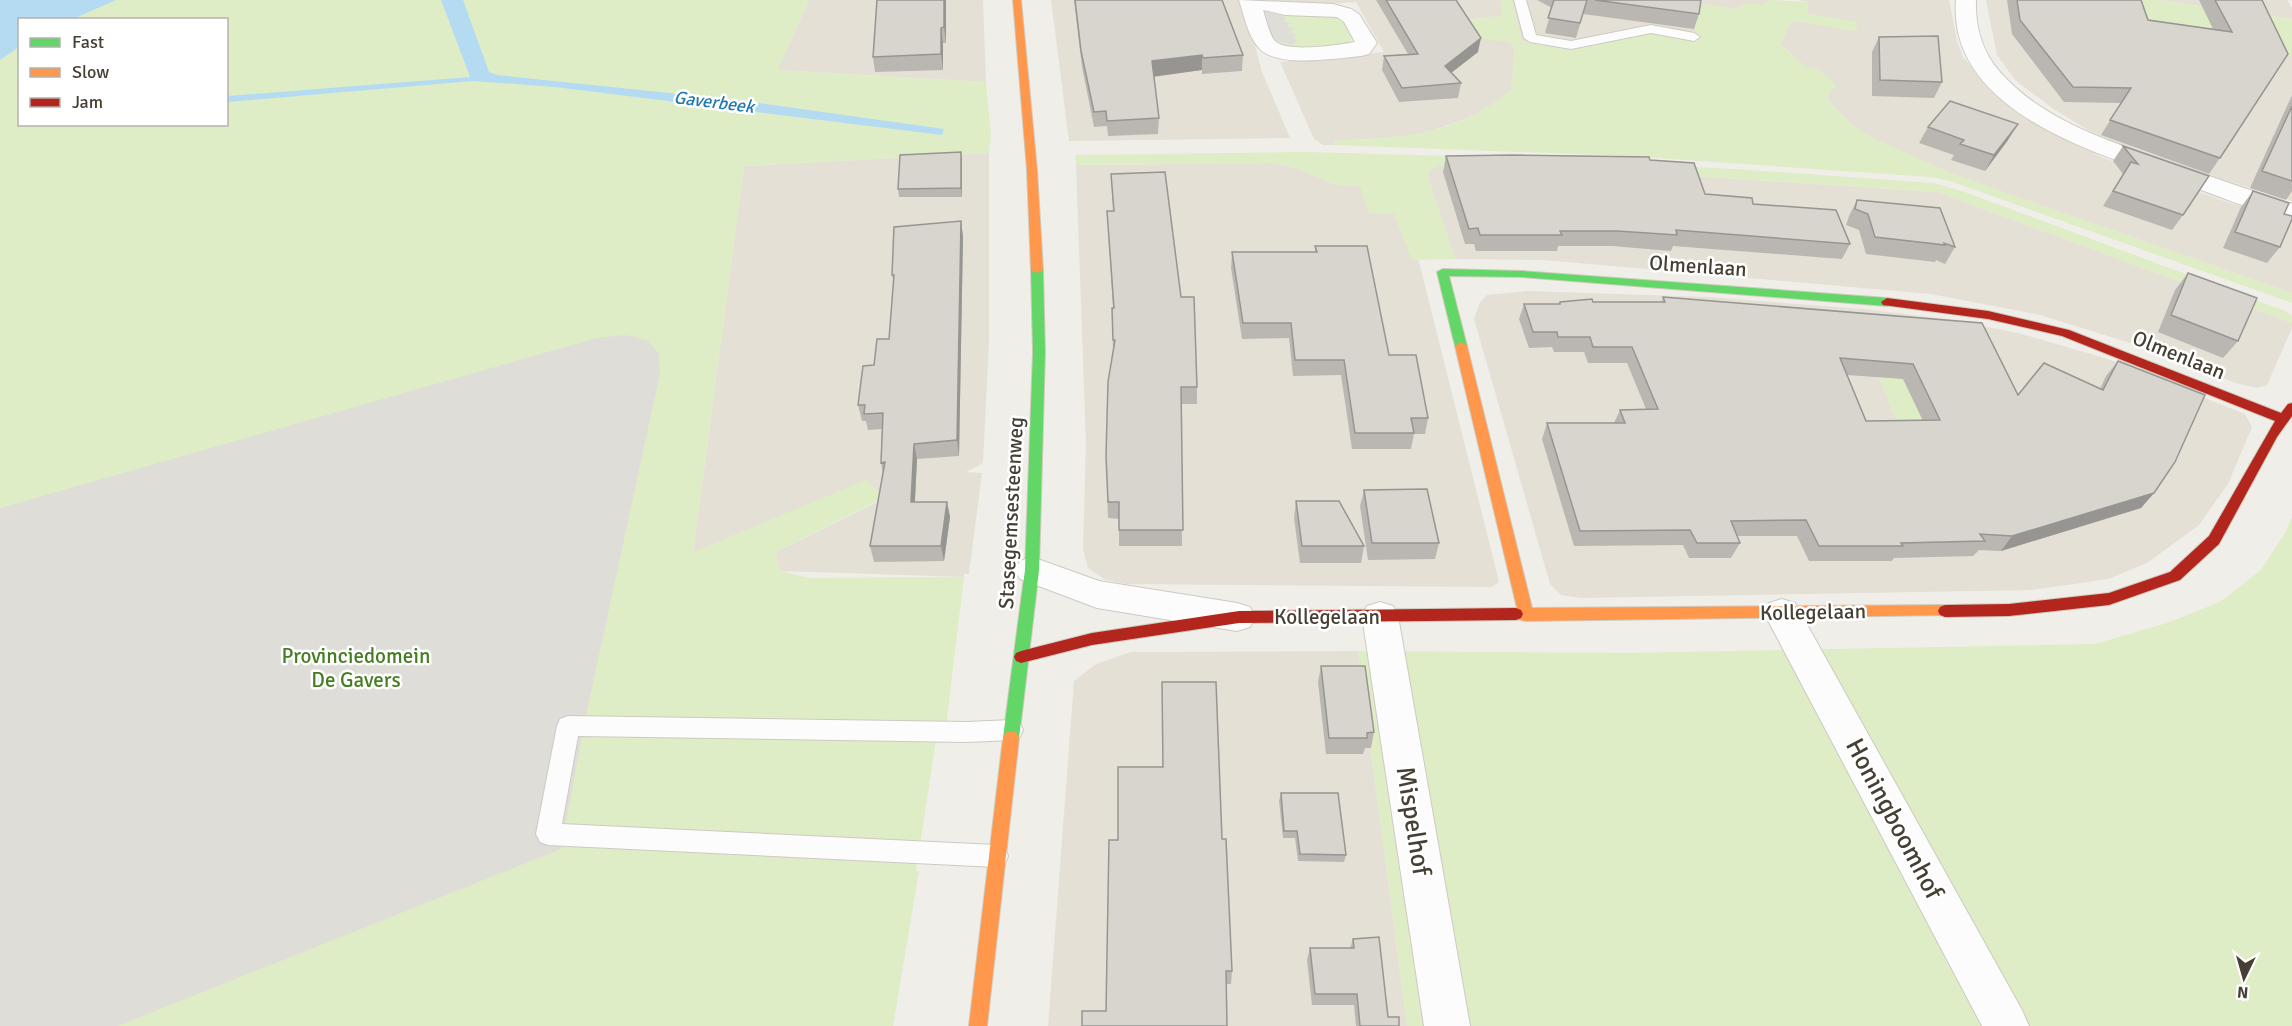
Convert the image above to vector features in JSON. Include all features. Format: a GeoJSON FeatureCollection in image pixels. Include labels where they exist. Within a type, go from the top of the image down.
{"type":"FeatureCollection","features":[{"type":"Feature","properties":{"kind":"street","name":"Stasegemsesteenweg"},"geometry":{"type":"LineString","coordinates":[[978,1026],[996,856],[1032,570],[1039,362],[1038,282],[1032,170],[1017,0]]}},
{"type":"Feature","properties":{"kind":"street"},"geometry":{"type":"LineString","coordinates":[[1249,0],[1285,9],[1333,10],[1344,13],[1352,18],[1366,44],[1361,49],[1293,54],[1276,51],[1267,44],[1249,0]]}},
{"type":"Feature","properties":{"kind":"street"},"geometry":{"type":"LineString","coordinates":[[1966,0],[1965,16],[1971,46],[1991,76],[2025,106],[2060,128],[2113,151],[2292,213]]}},
{"type":"Feature","properties":{"kind":"street","name":"Olmenlaan"},"geometry":{"type":"LineString","coordinates":[[1526,615],[1443,272],[1522,274],[1853,298],[1988,315],[2065,333],[2283,419]]}},
{"type":"Feature","properties":{"kind":"street","name":"Kollegelaan"},"geometry":{"type":"LineString","coordinates":[[1020,657],[1092,639],[1239,617],[2009,610],[2109,599],[2175,576],[2214,540],[2292,406]]}},
{"type":"Feature","properties":{"kind":"street","name":"Kollegelaan"},"geometry":{"type":"LineString","coordinates":[[1032,570],[1096,594],[1239,617]]}},
{"type":"Feature","properties":{"kind":"street","name":"Honingboomhof"},"geometry":{"type":"LineString","coordinates":[[1782,612],[2006,1026]]}},
{"type":"Feature","properties":{"kind":"street","name":"Mispelhof"},"geometry":{"type":"LineString","coordinates":[[1380,616],[1448,1026]]}},
{"type":"Feature","properties":{"kind":"lane"},"geometry":{"type":"LineString","coordinates":[[1520,0],[1530,38],[1571,45],[1651,29],[1694,36]]}},
{"type":"Feature","properties":{"kind":"lane"},"geometry":{"type":"LineString","coordinates":[[996,856],[548,834],[568,726],[968,732],[1012,730]]}},
{"type":"Feature","properties":{"kind":"shaded area"},"geometry":{"type":"Polygon","coordinates":[[[809,0],[983,0],[986,82],[777,70],[809,0]]]}},
{"type":"Feature","properties":{"kind":"shaded area"},"geometry":{"type":"Polygon","coordinates":[[[1051,0],[1239,0],[1250,27],[1262,72],[1290,138],[1069,141],[1051,0]]]}},
{"type":"Feature","properties":{"kind":"shaded area"},"geometry":{"type":"Polygon","coordinates":[[[1270,0],[1501,0],[1503,16],[1452,21],[1492,39],[1510,42],[1515,50],[1511,90],[1488,109],[1425,133],[1405,137],[1333,141],[1335,145],[1323,145],[1314,139],[1280,62],[1384,52],[1356,2],[1297,6],[1279,4],[1270,0]]]}},
{"type":"Feature","properties":{"kind":"shaded area"},"geometry":{"type":"Polygon","coordinates":[[[1512,0],[1640,0],[1696,15],[1695,34],[1653,32],[1571,49],[1522,41],[1512,0]]]}},
{"type":"Feature","properties":{"kind":"shaded area"},"geometry":{"type":"Polygon","coordinates":[[[1678,0],[1772,0],[1765,4],[1747,4],[1734,9],[1678,0]]]}},
{"type":"Feature","properties":{"kind":"shaded area"},"geometry":{"type":"Polygon","coordinates":[[[1797,0],[1949,0],[1957,41],[1963,57],[1992,91],[2006,102],[2101,157],[2227,202],[2292,222],[2292,293],[1955,175],[1873,139],[1853,126],[1830,102],[1827,96],[1835,86],[1807,68],[1780,44],[1792,20],[1856,31],[1856,22],[1807,14],[1808,2],[1797,0]]]}},
{"type":"Feature","properties":{"kind":"shaded area"},"geometry":{"type":"Polygon","coordinates":[[[1986,0],[2133,0],[2144,34],[2292,56],[2292,201],[2134,151],[2088,130],[2052,108],[2015,80],[1997,55],[1986,0]]]}},
{"type":"Feature","properties":{"kind":"shaded area"},"geometry":{"type":"Polygon","coordinates":[[[2157,0],[2287,0],[2292,8],[2292,19],[2157,0]]]}},
{"type":"Feature","properties":{"kind":"shaded area"},"geometry":{"type":"Polygon","coordinates":[[[1261,10],[1287,17],[1284,21],[1290,23],[1287,26],[1294,29],[1290,32],[1297,35],[1293,38],[1298,40],[1293,45],[1273,40],[1261,10]]]}},
{"type":"Feature","properties":{"kind":"shaded area"},"geometry":{"type":"Polygon","coordinates":[[[989,153],[989,341],[983,463],[966,472],[982,473],[969,574],[964,574],[964,577],[780,571],[776,552],[885,498],[693,553],[744,166],[989,153]]]}},
{"type":"Feature","properties":{"kind":"shaded area"},"geometry":{"type":"Polygon","coordinates":[[[1277,163],[1299,169],[1336,185],[1360,186],[1394,212],[1412,259],[1418,258],[1499,582],[1491,587],[1127,584],[1106,580],[1088,568],[1083,549],[1086,444],[1076,165],[1277,163]]]}},
{"type":"Feature","properties":{"kind":"shaded area"},"geometry":{"type":"Polygon","coordinates":[[[1438,166],[1587,169],[1937,192],[2292,323],[2292,328],[2267,385],[2257,388],[2236,383],[2140,346],[2040,315],[1931,294],[1544,260],[1455,259],[1428,178],[1429,170],[1438,166]]]}},
{"type":"Feature","properties":{"kind":"shaded area"},"geometry":{"type":"Polygon","coordinates":[[[1528,291],[1707,297],[1864,309],[1946,319],[2018,333],[2108,359],[2245,414],[2252,427],[2228,484],[2199,525],[2147,563],[2108,579],[2032,590],[1581,598],[1561,595],[1550,584],[1474,319],[1480,302],[1487,295],[1528,291]]]}},
{"type":"Feature","properties":{"kind":"shaded area"},"geometry":{"type":"Polygon","coordinates":[[[624,335],[648,340],[659,354],[660,373],[585,720],[561,849],[118,1026],[0,1026],[0,508],[597,338],[624,335]]]}},
{"type":"Feature","properties":{"kind":"shaded area"},"geometry":{"type":"Polygon","coordinates":[[[1358,651],[1407,1026],[1048,1026],[1074,681],[1096,664],[1131,652],[1358,651]]]}},
{"type":"Feature","properties":{"kind":"green space","name":"Provinciedomein De Gavers"},"geometry":{"type":"Polygon","coordinates":[[[0,0],[809,0],[777,70],[986,82],[991,135],[989,153],[744,166],[693,552],[866,480],[885,497],[776,552],[780,571],[810,578],[964,577],[946,726],[938,727],[916,871],[919,871],[893,1026],[0,1026],[0,0]]]}},
{"type":"Feature","properties":{"kind":"green space"},"geometry":{"type":"Polygon","coordinates":[[[1501,0],[1512,0],[1522,41],[1571,49],[1653,32],[1695,34],[1696,15],[1678,0],[1734,9],[1747,4],[1766,4],[1772,0],[1808,2],[1807,14],[1856,22],[1857,31],[1792,21],[1780,44],[1807,68],[1816,67],[1836,85],[1827,96],[1853,126],[1873,138],[1955,175],[2292,293],[2292,303],[1950,181],[1930,177],[1628,156],[1335,145],[1333,141],[1405,135],[1448,126],[1490,106],[1511,90],[1515,50],[1510,42],[1475,38],[1452,21],[1502,16],[1501,0]]]}},
{"type":"Feature","properties":{"kind":"green space"},"geometry":{"type":"Polygon","coordinates":[[[2133,0],[2157,0],[2292,19],[2292,56],[2144,34],[2133,0]]]}},
{"type":"Feature","properties":{"kind":"green space"},"geometry":{"type":"Polygon","coordinates":[[[1323,14],[1333,17],[1342,21],[1349,28],[1354,38],[1346,44],[1325,50],[1302,50],[1281,45],[1273,40],[1293,45],[1298,40],[1293,39],[1296,35],[1289,32],[1293,29],[1286,26],[1290,23],[1283,21],[1287,17],[1279,15],[1323,14]]]}},
{"type":"Feature","properties":{"kind":"green space"},"geometry":{"type":"Polygon","coordinates":[[[1306,152],[1524,158],[1750,170],[1933,183],[1962,191],[2285,311],[2292,316],[2292,323],[1937,192],[1587,169],[1438,166],[1429,170],[1428,178],[1455,259],[1412,260],[1394,213],[1369,213],[1360,186],[1336,185],[1299,169],[1277,163],[1076,165],[1075,155],[1306,152]]]}},
{"type":"Feature","properties":{"kind":"green space"},"geometry":{"type":"Polygon","coordinates":[[[1860,329],[1894,378],[1943,383],[1937,418],[1921,418],[1930,436],[1902,436],[1860,329]]]}},
{"type":"Feature","properties":{"kind":"green space"},"geometry":{"type":"Polygon","coordinates":[[[2292,517],[2292,1026],[1407,1026],[1358,651],[1629,653],[2095,644],[2167,623],[2220,602],[2261,570],[2285,533],[2292,517]]]}},
{"type":"Feature","properties":{"kind":"water"},"geometry":{"type":"Polygon","coordinates":[[[0,0],[116,0],[75,18],[18,18],[18,48],[0,60],[0,0]]]}},
{"type":"Feature","properties":{"kind":"water","name":"Gaverbeek"},"geometry":{"type":"Polygon","coordinates":[[[441,0],[463,0],[489,72],[497,75],[737,100],[944,129],[942,135],[555,87],[473,81],[228,102],[228,96],[470,77],[441,0]]]}},
{"type":"Feature","properties":{"kind":"building"},"geometry":{"type":"Polygon","coordinates":[[[877,0],[944,0],[941,54],[873,57],[877,0]]]}},
{"type":"Feature","properties":{"kind":"building"},"geometry":{"type":"Polygon","coordinates":[[[1075,0],[1222,0],[1243,55],[1203,58],[1202,55],[1152,61],[1159,118],[1107,121],[1106,111],[1094,112],[1081,51],[1075,0]]]}},
{"type":"Feature","properties":{"kind":"building"},"geometry":{"type":"Polygon","coordinates":[[[1386,0],[1456,0],[1481,38],[1445,66],[1461,83],[1402,88],[1384,56],[1418,54],[1386,0]]]}},
{"type":"Feature","properties":{"kind":"building"},"geometry":{"type":"Polygon","coordinates":[[[1554,0],[1587,0],[1580,23],[1548,18],[1554,0]]]}},
{"type":"Feature","properties":{"kind":"building"},"geometry":{"type":"Polygon","coordinates":[[[1595,0],[1701,0],[1699,14],[1595,0]]]}},
{"type":"Feature","properties":{"kind":"building"},"geometry":{"type":"Polygon","coordinates":[[[2017,0],[2141,0],[2148,20],[2232,32],[2215,0],[2262,0],[2288,54],[2220,158],[2110,120],[2131,88],[2073,87],[2020,20],[2017,0]]]}},
{"type":"Feature","properties":{"kind":"building"},"geometry":{"type":"Polygon","coordinates":[[[1938,36],[1942,82],[1880,80],[1879,37],[1938,36]]]}},
{"type":"Feature","properties":{"kind":"building"},"geometry":{"type":"Polygon","coordinates":[[[1950,101],[2018,124],[1994,155],[1960,144],[1964,140],[1928,127],[1950,101]]]}},
{"type":"Feature","properties":{"kind":"building"},"geometry":{"type":"Polygon","coordinates":[[[2292,106],[2292,181],[2262,171],[2292,106]]]}},
{"type":"Feature","properties":{"kind":"building"},"geometry":{"type":"Polygon","coordinates":[[[2123,146],[2209,176],[2183,215],[2113,191],[2131,162],[2138,164],[2123,146]]]}},
{"type":"Feature","properties":{"kind":"building"},"geometry":{"type":"Polygon","coordinates":[[[961,152],[961,188],[898,189],[900,155],[961,152]]]}},
{"type":"Feature","properties":{"kind":"building"},"geometry":{"type":"Polygon","coordinates":[[[1446,156],[1649,157],[1650,160],[1694,163],[1705,194],[1752,198],[1753,204],[1836,210],[1850,244],[1676,230],[1677,235],[1617,231],[1560,231],[1562,235],[1480,235],[1478,228],[1469,229],[1446,156]]]}},
{"type":"Feature","properties":{"kind":"building"},"geometry":{"type":"Polygon","coordinates":[[[1165,172],[1181,297],[1194,297],[1197,387],[1181,387],[1183,530],[1119,530],[1119,502],[1108,502],[1106,456],[1108,382],[1115,340],[1113,340],[1112,308],[1114,308],[1107,211],[1114,211],[1111,174],[1165,172]]]}},
{"type":"Feature","properties":{"kind":"building"},"geometry":{"type":"Polygon","coordinates":[[[2253,191],[2289,203],[2284,214],[2292,216],[2292,219],[2280,247],[2235,232],[2253,191]]]}},
{"type":"Feature","properties":{"kind":"building"},"geometry":{"type":"Polygon","coordinates":[[[1857,200],[1940,208],[1955,247],[1944,243],[1945,245],[1875,237],[1868,214],[1855,209],[1857,200]]]}},
{"type":"Feature","properties":{"kind":"building"},"geometry":{"type":"Polygon","coordinates":[[[961,221],[957,440],[914,444],[911,502],[947,502],[941,546],[870,546],[885,462],[881,463],[883,413],[864,414],[865,405],[858,405],[863,366],[874,365],[877,339],[889,339],[894,275],[892,275],[894,227],[961,221]]]}},
{"type":"Feature","properties":{"kind":"building"},"geometry":{"type":"Polygon","coordinates":[[[1315,246],[1367,246],[1389,355],[1416,355],[1428,418],[1411,418],[1414,433],[1355,433],[1344,360],[1295,360],[1291,323],[1243,323],[1232,252],[1317,252],[1315,246]]]}},
{"type":"Feature","properties":{"kind":"building"},"geometry":{"type":"Polygon","coordinates":[[[2188,273],[2257,298],[2238,341],[2171,315],[2188,273]]]}},
{"type":"Feature","properties":{"kind":"building"},"geometry":{"type":"Polygon","coordinates":[[[1663,297],[1982,323],[2018,395],[2044,363],[2103,390],[2118,361],[2205,395],[2175,462],[2154,493],[2012,536],[1980,534],[1985,541],[1901,543],[1903,546],[1819,546],[1806,520],[1731,521],[1740,543],[1697,543],[1690,530],[1580,531],[1547,423],[1625,423],[1620,410],[1658,409],[1632,347],[1593,347],[1590,337],[1558,337],[1557,332],[1533,332],[1524,304],[1560,304],[1560,302],[1592,299],[1593,302],[1665,302],[1663,297]],[[1840,358],[1866,421],[1940,420],[1913,364],[1840,358]]]}},
{"type":"Feature","properties":{"kind":"building"},"geometry":{"type":"Polygon","coordinates":[[[1427,489],[1439,543],[1372,543],[1364,490],[1427,489]]]}},
{"type":"Feature","properties":{"kind":"building"},"geometry":{"type":"Polygon","coordinates":[[[1296,501],[1339,501],[1364,546],[1302,546],[1296,501]]]}},
{"type":"Feature","properties":{"kind":"building"},"geometry":{"type":"Polygon","coordinates":[[[1321,666],[1365,666],[1374,732],[1367,733],[1367,738],[1329,738],[1321,666]]]}},
{"type":"Feature","properties":{"kind":"building"},"geometry":{"type":"Polygon","coordinates":[[[1162,682],[1216,682],[1222,839],[1226,839],[1232,971],[1226,971],[1227,1026],[1082,1026],[1082,1011],[1106,1011],[1109,840],[1118,840],[1118,767],[1163,767],[1162,682]]]}},
{"type":"Feature","properties":{"kind":"building"},"geometry":{"type":"Polygon","coordinates":[[[1281,793],[1338,793],[1346,855],[1300,854],[1297,831],[1284,831],[1281,793]]]}},
{"type":"Feature","properties":{"kind":"building"},"geometry":{"type":"Polygon","coordinates":[[[1379,937],[1388,1017],[1399,1017],[1399,1026],[1360,1026],[1357,994],[1315,994],[1310,948],[1354,948],[1353,939],[1379,937]]]}},
{"type":"Feature","properties":{"kind":"traffic: fast"},"geometry":{"type":"LineString","coordinates":[[1011,738],[1032,570],[1039,352],[1037,270]]}},
{"type":"Feature","properties":{"kind":"traffic: fast"},"geometry":{"type":"LineString","coordinates":[[1461,346],[1443,272],[1522,274],[1887,302]]}},
{"type":"Feature","properties":{"kind":"traffic: slow"},"geometry":{"type":"LineString","coordinates":[[1017,0],[1032,170],[1037,270]]}},
{"type":"Feature","properties":{"kind":"traffic: slow"},"geometry":{"type":"LineString","coordinates":[[1461,346],[1526,615]]}},
{"type":"Feature","properties":{"kind":"traffic: slow"},"geometry":{"type":"LineString","coordinates":[[1516,614],[1945,611]]}},
{"type":"Feature","properties":{"kind":"traffic: slow"},"geometry":{"type":"LineString","coordinates":[[978,1026],[1011,738]]}},
{"type":"Feature","properties":{"kind":"traffic: jam"},"geometry":{"type":"LineString","coordinates":[[1887,302],[1988,315],[2065,333],[2283,419]]}},
{"type":"Feature","properties":{"kind":"traffic: jam"},"geometry":{"type":"LineString","coordinates":[[1945,611],[2009,610],[2109,599],[2175,576],[2214,540],[2272,435],[2292,407]]}},
{"type":"Feature","properties":{"kind":"traffic: jam"},"geometry":{"type":"LineString","coordinates":[[1021,657],[1092,639],[1239,617],[1516,614]]}}]}
